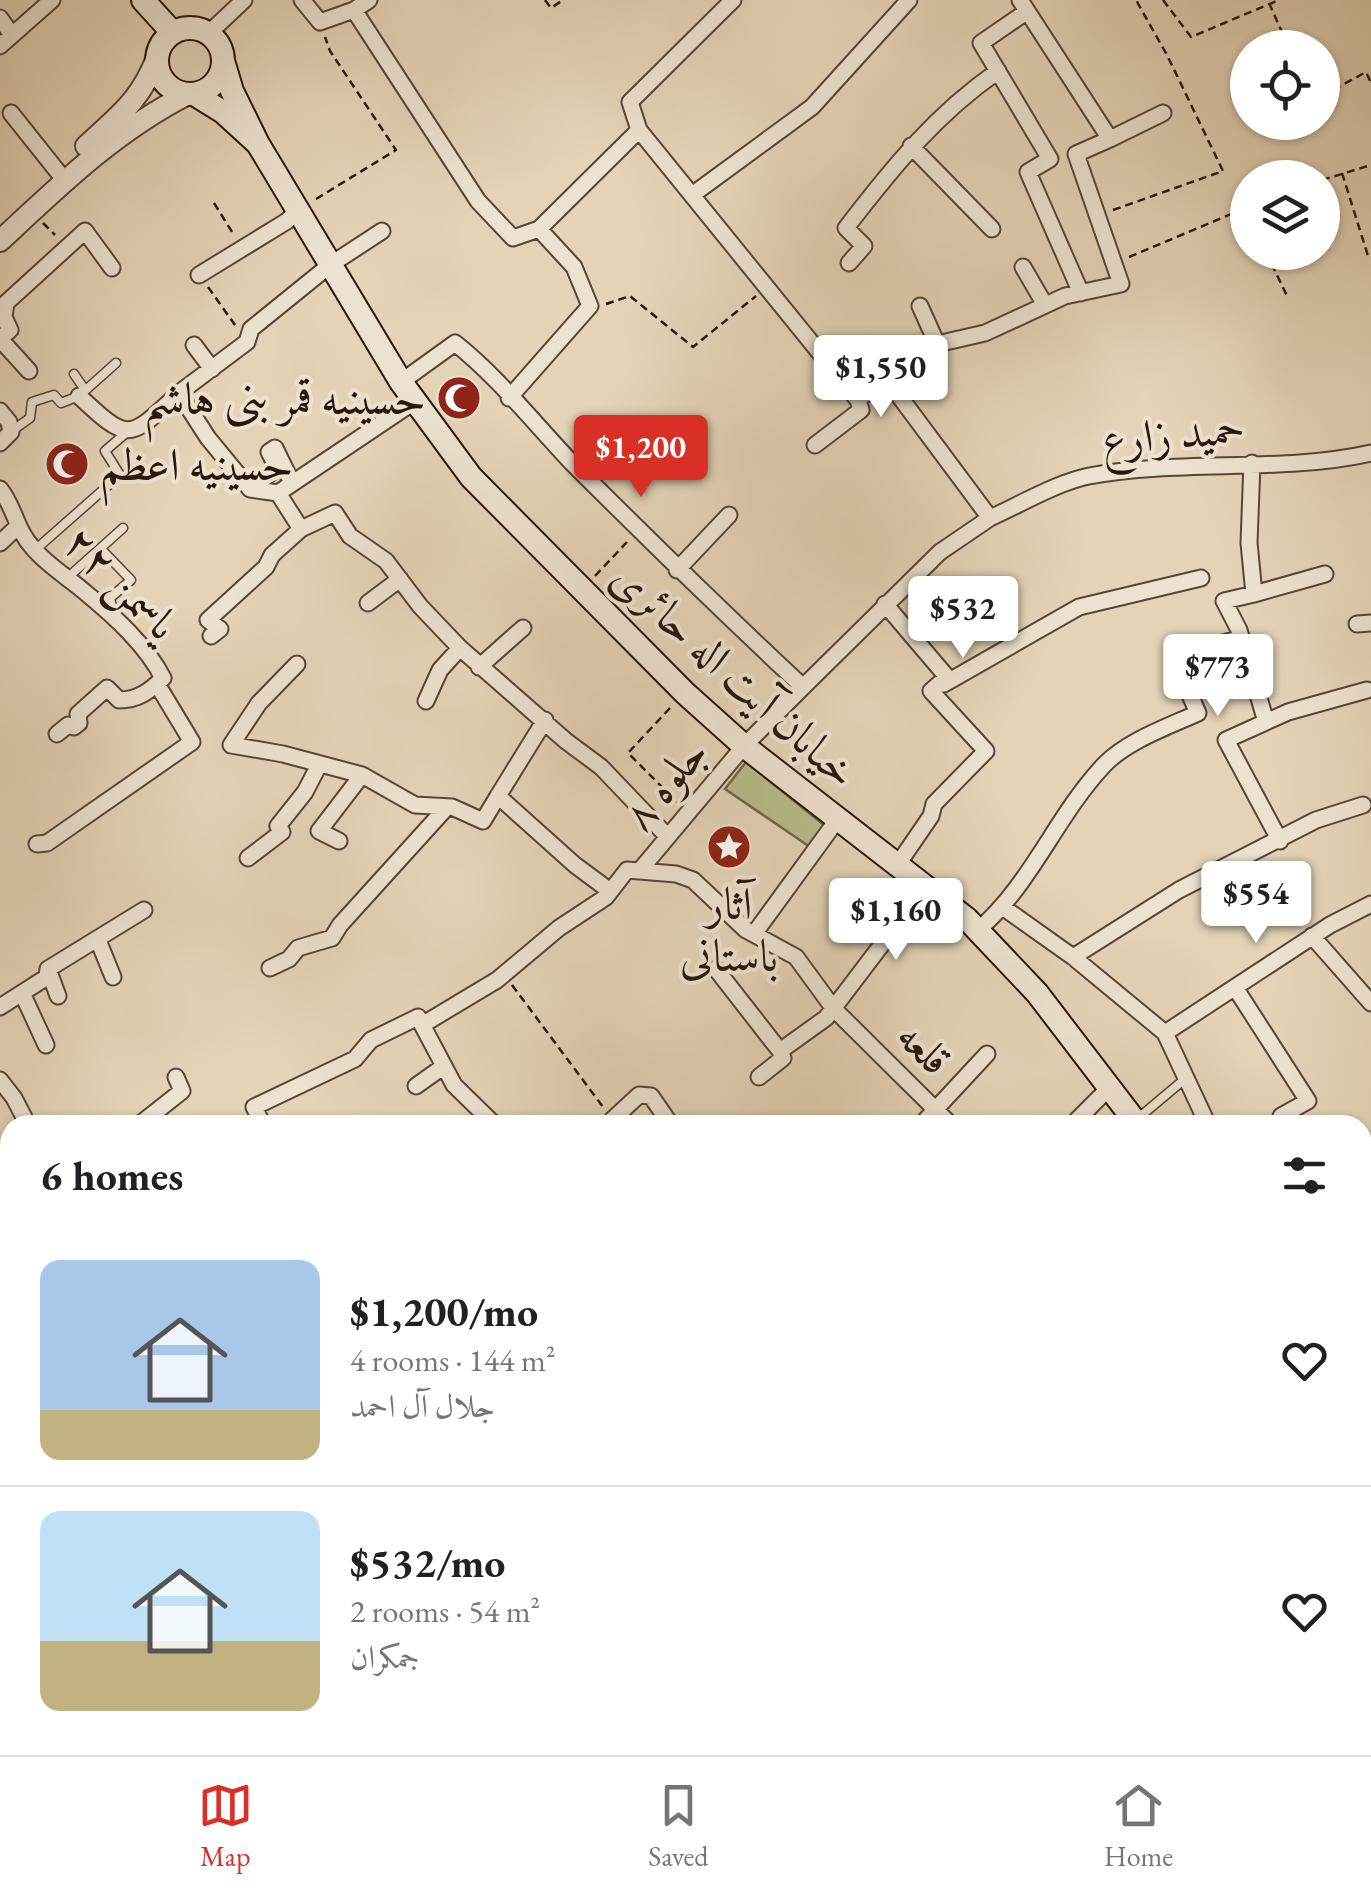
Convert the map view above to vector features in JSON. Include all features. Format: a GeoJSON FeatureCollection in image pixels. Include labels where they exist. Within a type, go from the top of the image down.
{"type":"FeatureCollection","features":[{"type":"Feature","properties":{"kind":"main road"},"geometry":{"type":"LineString","coordinates":[[143,0],[174,33]]}},
{"type":"Feature","properties":{"kind":"main road"},"geometry":{"type":"LineString","coordinates":[[188,28],[209,34],[222,50],[232,90],[258,144],[224,112],[168,85],[158,66],[158,55],[174,33],[188,28]]}},
{"type":"Feature","properties":{"kind":"main road"},"geometry":{"type":"LineString","coordinates":[[191,94],[209,88],[223,61]]}},
{"type":"Feature","properties":{"kind":"main road","name":"خیابان آیت اله حائری"},"geometry":{"type":"LineString","coordinates":[[258,144],[408,392],[471,478],[685,693],[744,746],[978,930],[1037,993],[1130,1115]]}},
{"type":"Feature","properties":{"kind":"street"},"geometry":{"type":"LineString","coordinates":[[0,18],[6,41],[52,0]]}},
{"type":"Feature","properties":{"kind":"street"},"geometry":{"type":"LineString","coordinates":[[209,34],[244,0]]}},
{"type":"Feature","properties":{"kind":"street"},"geometry":{"type":"LineString","coordinates":[[302,0],[320,22],[369,0]]}},
{"type":"Feature","properties":{"kind":"street"},"geometry":{"type":"LineString","coordinates":[[733,0],[630,102],[639,130],[858,400],[861,410],[815,445]]}},
{"type":"Feature","properties":{"kind":"street"},"geometry":{"type":"LineString","coordinates":[[692,195],[812,108],[909,0]]}},
{"type":"Feature","properties":{"kind":"street"},"geometry":{"type":"LineString","coordinates":[[1081,293],[1028,172],[1050,158],[982,42],[1023,6],[1110,139]]}},
{"type":"Feature","properties":{"kind":"street"},"geometry":{"type":"LineString","coordinates":[[354,10],[478,201],[513,238],[538,228],[639,130]]}},
{"type":"Feature","properties":{"kind":"street"},"geometry":{"type":"LineString","coordinates":[[0,224],[131,106],[147,85],[158,55]]}},
{"type":"Feature","properties":{"kind":"street"},"geometry":{"type":"LineString","coordinates":[[849,262],[864,246],[846,228],[911,146],[966,93],[998,71]]}},
{"type":"Feature","properties":{"kind":"street"},"geometry":{"type":"LineString","coordinates":[[0,240],[83,163],[139,120],[191,94]]}},
{"type":"Feature","properties":{"kind":"street"},"geometry":{"type":"LineString","coordinates":[[11,112],[58,172]]}},
{"type":"Feature","properties":{"kind":"street"},"geometry":{"type":"LineString","coordinates":[[858,400],[910,355],[936,344],[985,334],[1045,305],[1121,284],[1076,154],[1163,112]]}},
{"type":"Feature","properties":{"kind":"street"},"geometry":{"type":"LineString","coordinates":[[911,146],[992,229]]}},
{"type":"Feature","properties":{"kind":"street"},"geometry":{"type":"LineString","coordinates":[[200,275],[287,221],[298,210]]}},
{"type":"Feature","properties":{"kind":"street"},"geometry":{"type":"LineString","coordinates":[[510,398],[590,306],[574,267],[538,228]]}},
{"type":"Feature","properties":{"kind":"street"},"geometry":{"type":"LineString","coordinates":[[29,371],[0,339],[10,330],[4,316],[6,302],[85,231],[112,268]]}},
{"type":"Feature","properties":{"kind":"street"},"geometry":{"type":"LineString","coordinates":[[82,393],[114,428],[127,432],[136,429],[248,342],[251,328],[330,264],[382,231]]}},
{"type":"Feature","properties":{"kind":"street"},"geometry":{"type":"LineString","coordinates":[[1022,267],[1045,305]]}},
{"type":"Feature","properties":{"kind":"street"},"geometry":{"type":"LineString","coordinates":[[920,306],[936,344]]}},
{"type":"Feature","properties":{"kind":"street"},"geometry":{"type":"LineString","coordinates":[[179,393],[208,438],[250,489],[278,493],[408,392],[455,343],[480,363],[677,570],[802,687]]}},
{"type":"Feature","properties":{"kind":"street"},"geometry":{"type":"LineString","coordinates":[[194,345],[212,369]]}},
{"type":"Feature","properties":{"kind":"street"},"geometry":{"type":"LineString","coordinates":[[885,377],[990,518]]}},
{"type":"Feature","properties":{"kind":"street"},"geometry":{"type":"LineString","coordinates":[[0,411],[10,422],[6,437]]}},
{"type":"Feature","properties":{"kind":"street"},"geometry":{"type":"LineString","coordinates":[[250,489],[278,468],[270,452],[274,448],[292,483]]}},
{"type":"Feature","properties":{"kind":"street","name":"حمید زارع"},"geometry":{"type":"LineString","coordinates":[[802,687],[940,552],[990,518],[1085,477],[1345,459],[1371,453]]}},
{"type":"Feature","properties":{"kind":"street"},"geometry":{"type":"LineString","coordinates":[[1252,463],[1248,543],[1254,594]]}},
{"type":"Feature","properties":{"kind":"street","name":"یاسمن ۲۲"},"geometry":{"type":"LineString","coordinates":[[0,489],[12,504],[16,528],[34,550],[85,591],[151,655],[160,681],[199,741],[47,843],[37,844]]}},
{"type":"Feature","properties":{"kind":"street"},"geometry":{"type":"LineString","coordinates":[[278,493],[301,528]]}},
{"type":"Feature","properties":{"kind":"street"},"geometry":{"type":"LineString","coordinates":[[211,636],[220,629],[208,620],[266,567],[272,555],[301,528],[334,513],[350,536],[386,561],[460,648],[601,767],[667,836]]}},
{"type":"Feature","properties":{"kind":"street"},"geometry":{"type":"LineString","coordinates":[[677,570],[729,515]]}},
{"type":"Feature","properties":{"kind":"street"},"geometry":{"type":"LineString","coordinates":[[0,542],[16,528]]}},
{"type":"Feature","properties":{"kind":"street"},"geometry":{"type":"LineString","coordinates":[[1266,722],[1242,638],[1224,601],[1325,574]]}},
{"type":"Feature","properties":{"kind":"street"},"geometry":{"type":"LineString","coordinates":[[931,691],[1078,607],[1201,578]]}},
{"type":"Feature","properties":{"kind":"street"},"geometry":{"type":"LineString","coordinates":[[368,604],[400,579]]}},
{"type":"Feature","properties":{"kind":"street"},"geometry":{"type":"LineString","coordinates":[[886,604],[947,677],[931,691]]}},
{"type":"Feature","properties":{"kind":"street"},"geometry":{"type":"LineString","coordinates":[[480,666],[522,628]]}},
{"type":"Feature","properties":{"kind":"street"},"geometry":{"type":"LineString","coordinates":[[978,930],[1004,908],[1068,811],[1106,763],[1154,732],[1198,713],[1178,666],[1200,658],[1201,649],[1242,638]]}},
{"type":"Feature","properties":{"kind":"street"},"geometry":{"type":"LineString","coordinates":[[426,701],[440,670],[460,648]]}},
{"type":"Feature","properties":{"kind":"street"},"geometry":{"type":"LineString","coordinates":[[296,664],[259,703],[231,745],[362,775],[415,804],[447,807],[483,821],[545,720]]}},
{"type":"Feature","properties":{"kind":"street"},"geometry":{"type":"LineString","coordinates":[[57,734],[68,725],[79,723],[78,714],[107,688],[119,700],[131,700],[160,681]]}},
{"type":"Feature","properties":{"kind":"street","name":"جلوه ۸"},"geometry":{"type":"LineString","coordinates":[[258,1115],[254,1107],[355,1059],[371,1040],[395,1027],[418,1018],[422,1025],[504,974],[610,892],[667,836],[744,746],[802,687]]}},
{"type":"Feature","properties":{"kind":"street"},"geometry":{"type":"LineString","coordinates":[[1280,841],[1226,740],[1288,712],[1367,690]]}},
{"type":"Feature","properties":{"kind":"street"},"geometry":{"type":"LineString","coordinates":[[896,867],[931,816],[934,804],[986,751],[931,691]]}},
{"type":"Feature","properties":{"kind":"street"},"geometry":{"type":"LineString","coordinates":[[248,858],[282,832],[278,826],[305,792],[319,765]]}},
{"type":"Feature","properties":{"kind":"street"},"geometry":{"type":"LineString","coordinates":[[338,841],[318,831],[362,775]]}},
{"type":"Feature","properties":{"kind":"street"},"geometry":{"type":"LineString","coordinates":[[498,796],[610,892]]}},
{"type":"Feature","properties":{"kind":"street"},"geometry":{"type":"LineString","coordinates":[[1073,957],[1179,890],[1316,820],[1363,805]]}},
{"type":"Feature","properties":{"kind":"street"},"geometry":{"type":"LineString","coordinates":[[270,968],[289,959],[298,948],[332,938],[447,807]]}},
{"type":"Feature","properties":{"kind":"street"},"geometry":{"type":"LineString","coordinates":[[754,934],[837,820]]}},
{"type":"Feature","properties":{"kind":"street","name":"قلعه"},"geometry":{"type":"LineString","coordinates":[[634,869],[693,880],[754,934],[796,957],[834,1009],[941,1115]]}},
{"type":"Feature","properties":{"kind":"street"},"geometry":{"type":"LineString","coordinates":[[780,1051],[834,1009],[883,943],[932,892]]}},
{"type":"Feature","properties":{"kind":"street"},"geometry":{"type":"LineString","coordinates":[[1165,1032],[1312,936],[1371,904]]}},
{"type":"Feature","properties":{"kind":"street"},"geometry":{"type":"LineString","coordinates":[[1004,908],[1073,957],[1165,1032],[1203,1115]]}},
{"type":"Feature","properties":{"kind":"street"},"geometry":{"type":"LineString","coordinates":[[0,1008],[46,977],[48,969],[144,910]]}},
{"type":"Feature","properties":{"kind":"street"},"geometry":{"type":"LineString","coordinates":[[1312,936],[1371,1003]]}},
{"type":"Feature","properties":{"kind":"street"},"geometry":{"type":"LineString","coordinates":[[98,940],[113,977]]}},
{"type":"Feature","properties":{"kind":"street"},"geometry":{"type":"LineString","coordinates":[[48,969],[58,996]]}},
{"type":"Feature","properties":{"kind":"street"},"geometry":{"type":"LineString","coordinates":[[716,969],[783,1058],[759,1077]]}},
{"type":"Feature","properties":{"kind":"street"},"geometry":{"type":"LineString","coordinates":[[1236,989],[1308,1101],[1283,1115]]}},
{"type":"Feature","properties":{"kind":"street"},"geometry":{"type":"LineString","coordinates":[[22,993],[46,1045]]}},
{"type":"Feature","properties":{"kind":"street"},"geometry":{"type":"LineString","coordinates":[[422,1025],[454,1086],[484,1115]]}},
{"type":"Feature","properties":{"kind":"street"},"geometry":{"type":"LineString","coordinates":[[932,1115],[988,1054]]}},
{"type":"Feature","properties":{"kind":"street"},"geometry":{"type":"LineString","coordinates":[[416,1086],[444,1066]]}},
{"type":"Feature","properties":{"kind":"street"},"geometry":{"type":"LineString","coordinates":[[152,1115],[182,1091],[176,1077]]}},
{"type":"Feature","properties":{"kind":"street"},"geometry":{"type":"LineString","coordinates":[[0,1080],[23,1115]]}},
{"type":"Feature","properties":{"kind":"street"},"geometry":{"type":"LineString","coordinates":[[1082,1115],[1110,1088]]}},
{"type":"Feature","properties":{"kind":"street"},"geometry":{"type":"LineString","coordinates":[[617,1115],[639,1095],[651,1096],[664,1115]]}},
{"type":"Feature","properties":{"kind":"lane"},"geometry":{"type":"LineString","coordinates":[[6,437],[30,418],[32,402],[54,395],[61,404],[82,393],[116,363]]}},
{"type":"Feature","properties":{"kind":"lane"},"geometry":{"type":"LineString","coordinates":[[74,374],[82,393]]}},
{"type":"Feature","properties":{"kind":"lane"},"geometry":{"type":"LineString","coordinates":[[34,550],[120,474],[106,451],[127,432]]}},
{"type":"Feature","properties":{"kind":"lane"},"geometry":{"type":"LineString","coordinates":[[66,579],[122,528]]}},
{"type":"Feature","properties":{"kind":"lane"},"geometry":{"type":"LineString","coordinates":[[101,549],[131,580],[110,598],[115,620]]}},
{"type":"Feature","properties":{"kind":"lane"},"geometry":{"type":"LineString","coordinates":[[1145,1115],[1186,1078]]}},
{"type":"Feature","properties":{"kind":"path"},"geometry":{"type":"LineString","coordinates":[[545,0],[551,8],[563,0]]}},
{"type":"Feature","properties":{"kind":"path"},"geometry":{"type":"LineString","coordinates":[[1098,216],[1223,171],[1167,54],[1136,0]]}},
{"type":"Feature","properties":{"kind":"path"},"geometry":{"type":"LineString","coordinates":[[1164,0],[1191,37],[1279,0]]}},
{"type":"Feature","properties":{"kind":"path"},"geometry":{"type":"LineString","coordinates":[[1269,2],[1281,30]]}},
{"type":"Feature","properties":{"kind":"path"},"geometry":{"type":"LineString","coordinates":[[298,210],[396,150],[330,51],[320,22]]}},
{"type":"Feature","properties":{"kind":"path"},"geometry":{"type":"LineString","coordinates":[[1340,86],[1366,72],[1371,83]]}},
{"type":"Feature","properties":{"kind":"path"},"geometry":{"type":"LineString","coordinates":[[1370,259],[1342,173],[1371,165]]}},
{"type":"Feature","properties":{"kind":"path"},"geometry":{"type":"LineString","coordinates":[[214,202],[243,248]]}},
{"type":"Feature","properties":{"kind":"path"},"geometry":{"type":"LineString","coordinates":[[32,212],[67,248]]}},
{"type":"Feature","properties":{"kind":"path"},"geometry":{"type":"LineString","coordinates":[[1114,263],[1230,217]]}},
{"type":"Feature","properties":{"kind":"path"},"geometry":{"type":"LineString","coordinates":[[1275,270],[1288,298]]}},
{"type":"Feature","properties":{"kind":"path"},"geometry":{"type":"LineString","coordinates":[[200,275],[248,342]]}},
{"type":"Feature","properties":{"kind":"path"},"geometry":{"type":"LineString","coordinates":[[590,306],[630,296],[693,346],[767,288]]}},
{"type":"Feature","properties":{"kind":"path"},"geometry":{"type":"LineString","coordinates":[[582,590],[639,530]]}},
{"type":"Feature","properties":{"kind":"path"},"geometry":{"type":"LineString","coordinates":[[685,693],[628,753],[687,812]]}},
{"type":"Feature","properties":{"kind":"path"},"geometry":{"type":"LineString","coordinates":[[504,974],[608,1115]]}},
{"type":"Feature","properties":{"kind":"green space"},"geometry":{"type":"Polygon","coordinates":[[[746,762],[824,825],[810,847],[725,789],[746,762]]]}},
{"type":"Feature","properties":{"kind":"place","name":"حسینیه قمر بنی هاشم"},"geometry":{"type":"Point","coordinates":[459,398]}},
{"type":"Feature","properties":{"kind":"place","name":"حسینیه اعظم"},"geometry":{"type":"Point","coordinates":[67,464]}},
{"type":"Feature","properties":{"kind":"place","name":"آثار باستانی"},"geometry":{"type":"Point","coordinates":[729,847]}}]}
